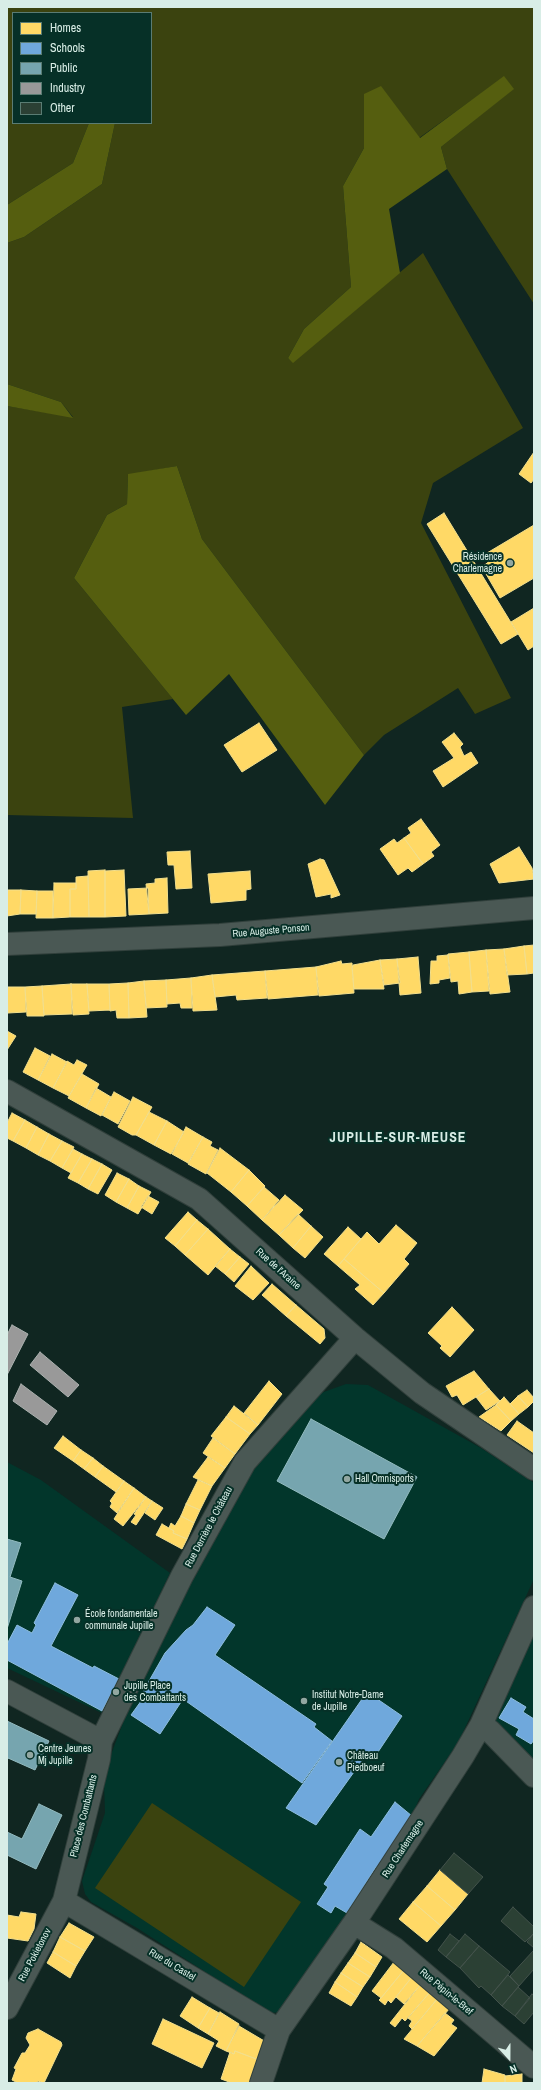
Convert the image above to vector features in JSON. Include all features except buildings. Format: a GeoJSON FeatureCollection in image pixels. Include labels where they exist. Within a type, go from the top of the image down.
{"type":"FeatureCollection","features":[{"type":"Feature","properties":{"kind":"street","name":"Rue Auguste Ponson"},"geometry":{"type":"LineString","coordinates":[[7,944],[220,935],[534,908]]}},
{"type":"Feature","properties":{"kind":"street","name":"Rue de l'Araine"},"geometry":{"type":"LineString","coordinates":[[7,1091],[199,1199],[355,1338],[422,1393],[534,1469]]}},
{"type":"Feature","properties":{"kind":"street","name":"Rue Derrière le Château"},"geometry":{"type":"LineString","coordinates":[[101,1741],[182,1576],[245,1462],[355,1338]]}},
{"type":"Feature","properties":{"kind":"street","name":"Rue Charlemagne"},"geometry":{"type":"LineString","coordinates":[[261,2083],[279,2030],[354,1923],[481,1726],[534,1607]]}},
{"type":"Feature","properties":{"kind":"street"},"geometry":{"type":"LineString","coordinates":[[7,1691],[101,1741]]}},
{"type":"Feature","properties":{"kind":"street"},"geometry":{"type":"LineString","coordinates":[[481,1726],[490,1731],[534,1776]]}},
{"type":"Feature","properties":{"kind":"street","name":"Place des Combattants"},"geometry":{"type":"LineString","coordinates":[[64,1901],[99,1759],[101,1741]]}},
{"type":"Feature","properties":{"kind":"street","name":"Rue Pokietonov"},"geometry":{"type":"LineString","coordinates":[[7,2008],[64,1901]]}},
{"type":"Feature","properties":{"kind":"street","name":"Rue du Castel"},"geometry":{"type":"LineString","coordinates":[[64,1901],[279,2030]]}},
{"type":"Feature","properties":{"kind":"street","name":"Rue Pépin-le-Bref"},"geometry":{"type":"LineString","coordinates":[[354,1923],[394,1948],[534,2067]]}},
{"type":"Feature","properties":{"kind":"shaded area"},"geometry":{"type":"Polygon","coordinates":[[[7,7],[534,7],[534,304],[447,169],[441,147],[513,89],[504,77],[419,138],[364,94],[364,148],[343,186],[351,287],[304,329],[288,358],[293,362],[423,253],[523,428],[433,483],[421,523],[511,698],[475,714],[458,688],[384,735],[364,755],[202,539],[177,466],[128,475],[127,504],[107,515],[74,578],[173,699],[122,707],[133,818],[7,815],[7,406],[73,417],[61,402],[7,384],[7,243],[24,237],[102,184],[115,124],[152,124],[152,12],[12,12],[12,124],[89,124],[73,163],[7,205],[7,7]]]}},
{"type":"Feature","properties":{"kind":"shaded area","name":"Institut Notre-Dame de Jupille"},"geometry":{"type":"Polygon","coordinates":[[[346,1384],[368,1385],[481,1448],[534,1483],[534,1579],[458,1743],[419,1799],[412,1816],[376,1867],[284,2012],[269,2013],[137,1928],[91,1902],[85,1894],[82,1881],[105,1813],[104,1783],[112,1752],[154,1640],[255,1465],[321,1393],[346,1384]]]}},
{"type":"Feature","properties":{"kind":"shaded area","name":"École fondamentale communale Jupille"},"geometry":{"type":"Polygon","coordinates":[[[7,1462],[41,1480],[170,1573],[104,1714],[7,1668],[7,1462]]]}},
{"type":"Feature","properties":{"kind":"shaded area"},"geometry":{"type":"Polygon","coordinates":[[[534,1633],[534,1768],[490,1722],[534,1633]]]}},
{"type":"Feature","properties":{"kind":"shaded area"},"geometry":{"type":"Polygon","coordinates":[[[152,1803],[301,1902],[244,1987],[95,1888],[152,1803]]]}},
{"type":"Feature","properties":{"kind":"green space"},"geometry":{"type":"Polygon","coordinates":[[[504,76],[514,89],[441,147],[447,169],[389,209],[400,273],[293,363],[288,358],[304,329],[351,287],[343,186],[364,148],[364,94],[381,86],[420,138],[504,76]]]}},
{"type":"Feature","properties":{"kind":"green space"},"geometry":{"type":"Polygon","coordinates":[[[89,124],[115,124],[102,184],[24,237],[7,243],[7,205],[73,163],[89,124]]]}},
{"type":"Feature","properties":{"kind":"green space"},"geometry":{"type":"Polygon","coordinates":[[[7,384],[61,402],[73,418],[7,406],[7,384]]]}},
{"type":"Feature","properties":{"kind":"green space"},"geometry":{"type":"Polygon","coordinates":[[[177,466],[202,539],[364,755],[325,805],[229,674],[186,715],[74,578],[107,515],[127,504],[128,474],[177,466]]]}},
{"type":"Feature","properties":{"kind":"place","name":"Résidence Charlemagne"},"geometry":{"type":"Point","coordinates":[510,563]}},
{"type":"Feature","properties":{"kind":"place","name":"Hall Omnisports"},"geometry":{"type":"Point","coordinates":[347,1479]}},
{"type":"Feature","properties":{"kind":"place","name":"École fondamentale communale Jupille"},"geometry":{"type":"Point","coordinates":[77,1620]}},
{"type":"Feature","properties":{"kind":"place","name":"Jupille Place des Combattants"},"geometry":{"type":"Point","coordinates":[116,1692]}},
{"type":"Feature","properties":{"kind":"place","name":"Institut Notre-Dame de Jupille"},"geometry":{"type":"Point","coordinates":[304,1701]}},
{"type":"Feature","properties":{"kind":"place","name":"Centre Jeunes Mj Jupille"},"geometry":{"type":"Point","coordinates":[30,1755]}},
{"type":"Feature","properties":{"kind":"place","name":"Château Piedboeuf"},"geometry":{"type":"Point","coordinates":[339,1762]}},
{"type":"Feature","properties":{"kind":"district","name":"JUPILLE-SUR-MEUSE"},"geometry":{"type":"Point","coordinates":[398,1138]}}]}
